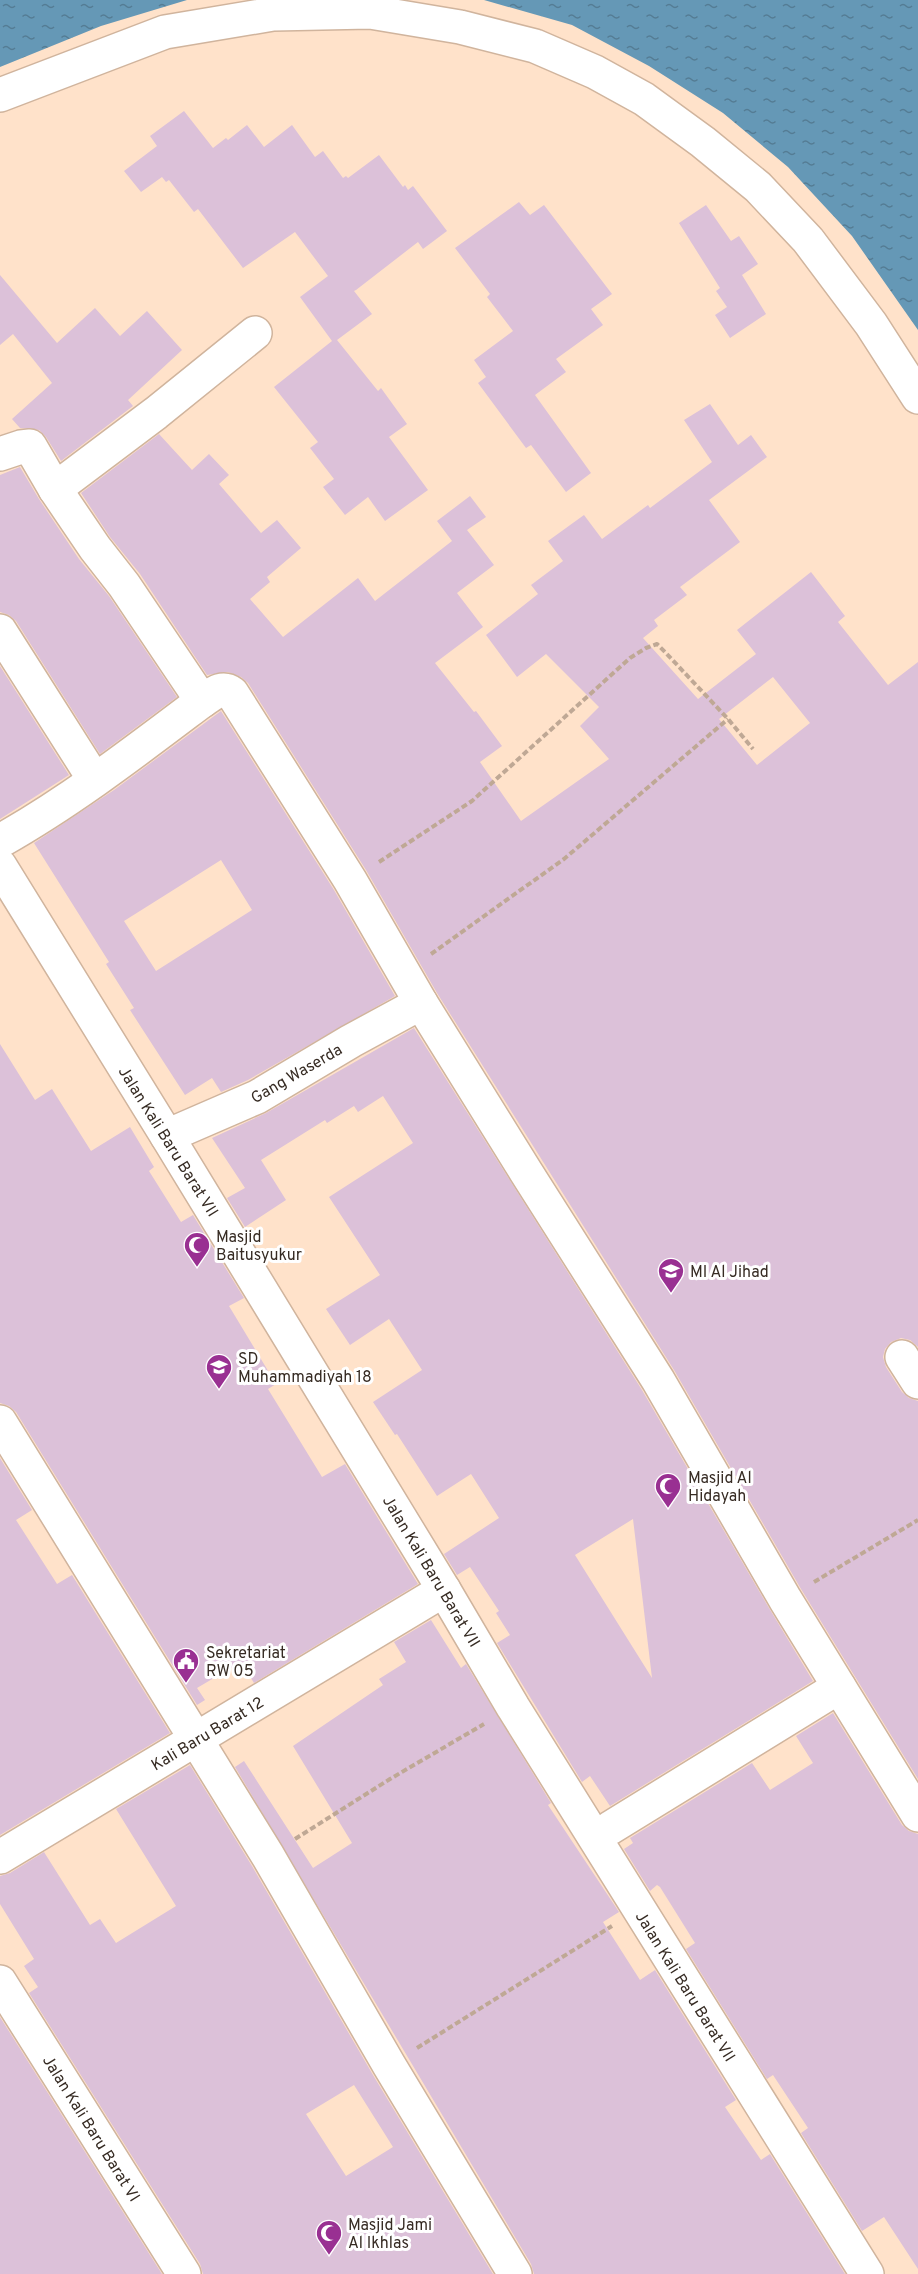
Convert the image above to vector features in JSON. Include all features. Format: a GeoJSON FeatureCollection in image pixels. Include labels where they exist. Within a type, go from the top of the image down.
{"type":"FeatureCollection","features":[{"type":"Feature","properties":{"kind":"street"},"geometry":{"type":"LineString","coordinates":[[0,95],[165,32],[273,14],[370,12],[460,27],[535,45],[595,72],[644,99],[703,142],[758,187],[808,240],[871,324],[918,397]]}},
{"type":"Feature","properties":{"kind":"street"},"geometry":{"type":"LineString","coordinates":[[55,489],[165,406],[255,333]]}},
{"type":"Feature","properties":{"kind":"street"},"geometry":{"type":"LineString","coordinates":[[0,454],[30,446],[55,489],[95,548],[124,585],[202,701]]}},
{"type":"Feature","properties":{"kind":"street"},"geometry":{"type":"LineString","coordinates":[[0,630],[94,779]]}},
{"type":"Feature","properties":{"kind":"street"},"geometry":{"type":"LineString","coordinates":[[0,841],[27,826],[202,701],[222,689],[232,693],[350,880],[421,1003],[658,1380],[784,1599],[918,1815]]}},
{"type":"Feature","properties":{"kind":"street","name":"Jalan Kali Baru Barat VII"},"geometry":{"type":"LineString","coordinates":[[0,866],[444,1590],[513,1707],[867,2274]]}},
{"type":"Feature","properties":{"kind":"street","name":"Gang Waserda"},"geometry":{"type":"LineString","coordinates":[[167,1136],[257,1097],[351,1041],[421,1003]]}},
{"type":"Feature","properties":{"kind":"street"},"geometry":{"type":"LineString","coordinates":[[0,1422],[268,1856],[389,2065],[515,2274]]}},
{"type":"Feature","properties":{"kind":"street","name":"Kali Baru Barat 12"},"geometry":{"type":"LineString","coordinates":[[0,1857],[444,1590]]}},
{"type":"Feature","properties":{"kind":"street"},"geometry":{"type":"LineString","coordinates":[[610,1828],[839,1687]]}},
{"type":"Feature","properties":{"kind":"street","name":"Jalan Kali Baru Barat VI"},"geometry":{"type":"LineString","coordinates":[[0,1982],[184,2274]]}},
{"type":"Feature","properties":{"kind":"path"},"geometry":{"type":"LineString","coordinates":[[350,880],[472,801],[630,658],[657,644],[753,749]]}},
{"type":"Feature","properties":{"kind":"path"},"geometry":{"type":"LineString","coordinates":[[404,973],[564,859],[728,719]]}},
{"type":"Feature","properties":{"kind":"path"},"geometry":{"type":"LineString","coordinates":[[784,1599],[918,1521]]}},
{"type":"Feature","properties":{"kind":"path"},"geometry":{"type":"LineString","coordinates":[[268,1856],[390,1779],[513,1707]]}},
{"type":"Feature","properties":{"kind":"path"},"geometry":{"type":"LineString","coordinates":[[389,2065],[639,1910]]}},
{"type":"Feature","properties":{"kind":"water"},"geometry":{"type":"Polygon","coordinates":[[[0,0],[187,0],[101,26],[0,67],[0,0]]]}},
{"type":"Feature","properties":{"kind":"water"},"geometry":{"type":"Polygon","coordinates":[[[484,0],[918,0],[918,330],[852,236],[788,167],[723,113],[649,66],[572,25],[484,0]]]}},
{"type":"Feature","properties":{"kind":"building"},"geometry":{"type":"Polygon","coordinates":[[[184,111],[213,148],[247,125],[264,147],[292,125],[315,157],[323,151],[343,178],[346,176],[348,178],[379,155],[403,187],[405,185],[408,190],[413,186],[447,231],[423,249],[418,242],[354,291],[372,314],[337,340],[378,391],[381,388],[407,424],[389,437],[428,490],[385,521],[368,497],[345,515],[323,487],[334,479],[310,448],[318,442],[274,387],[332,341],[300,297],[328,276],[295,232],[243,268],[198,209],[194,212],[169,180],[166,182],[162,177],[141,192],[124,171],[157,146],[150,136],[184,111]]]}},
{"type":"Feature","properties":{"kind":"building"},"geometry":{"type":"Polygon","coordinates":[[[519,202],[530,215],[544,205],[612,294],[591,309],[603,325],[556,359],[566,372],[535,395],[591,473],[566,492],[531,445],[526,448],[478,383],[486,377],[474,360],[513,331],[487,297],[490,294],[455,248],[519,202]]]}},
{"type":"Feature","properties":{"kind":"building"},"geometry":{"type":"Polygon","coordinates":[[[706,205],[731,241],[739,236],[758,264],[742,275],[766,314],[730,338],[715,315],[727,307],[716,291],[720,288],[679,223],[706,205]]]}},
{"type":"Feature","properties":{"kind":"building"},"geometry":{"type":"Polygon","coordinates":[[[0,275],[57,343],[95,308],[120,336],[147,311],[182,350],[128,400],[133,406],[61,461],[39,430],[20,428],[12,419],[52,383],[13,334],[0,345],[0,275]]]}},
{"type":"Feature","properties":{"kind":"building"},"geometry":{"type":"Polygon","coordinates":[[[710,404],[738,445],[751,435],[767,457],[709,500],[740,542],[680,587],[687,595],[654,620],[658,626],[643,638],[698,699],[756,654],[737,630],[811,572],[845,616],[838,622],[888,685],[918,662],[918,1347],[910,1340],[901,1338],[891,1342],[885,1349],[883,1357],[886,1367],[902,1392],[918,1401],[918,1779],[801,1589],[674,1370],[437,993],[366,870],[248,683],[241,677],[228,672],[207,675],[140,574],[110,537],[81,493],[159,434],[192,470],[209,454],[229,475],[219,484],[261,533],[277,520],[301,548],[267,577],[270,582],[250,599],[283,637],[358,578],[375,601],[452,541],[437,521],[470,496],[486,517],[467,530],[494,565],[457,593],[483,627],[435,663],[502,746],[480,762],[521,821],[609,759],[580,726],[599,707],[546,654],[517,677],[486,635],[538,594],[531,585],[563,561],[548,541],[584,515],[602,539],[648,505],[650,508],[712,462],[684,420],[710,404]],[[773,677],[719,719],[757,765],[810,723],[773,677]]]}},
{"type":"Feature","properties":{"kind":"building"},"geometry":{"type":"Polygon","coordinates":[[[20,467],[79,559],[109,596],[177,697],[100,754],[16,621],[0,612],[0,475],[20,467]]]}},
{"type":"Feature","properties":{"kind":"building"},"geometry":{"type":"Polygon","coordinates":[[[0,666],[69,775],[0,819],[0,666]]]}},
{"type":"Feature","properties":{"kind":"building"},"geometry":{"type":"Polygon","coordinates":[[[221,711],[334,890],[395,996],[248,1080],[221,1092],[212,1078],[185,1095],[130,1010],[134,1008],[106,964],[109,962],[34,843],[114,790],[221,711]],[[221,860],[124,921],[156,971],[252,910],[221,860]]]}},
{"type":"Feature","properties":{"kind":"building"},"geometry":{"type":"Polygon","coordinates":[[[414,1028],[642,1390],[813,1681],[610,1806],[590,1776],[582,1782],[497,1643],[510,1635],[496,1613],[499,1611],[470,1567],[457,1575],[444,1554],[499,1518],[471,1474],[437,1496],[397,1434],[395,1435],[373,1402],[422,1370],[389,1319],[350,1345],[326,1309],[380,1275],[329,1197],[413,1143],[383,1096],[358,1112],[354,1106],[327,1123],[325,1120],[261,1160],[286,1200],[245,1227],[227,1198],[245,1188],[212,1138],[266,1113],[414,1028]],[[633,1519],[575,1555],[652,1678],[633,1519]]]}},
{"type":"Feature","properties":{"kind":"building"},"geometry":{"type":"Polygon","coordinates":[[[0,1044],[35,1100],[52,1089],[91,1151],[130,1127],[154,1167],[149,1171],[181,1222],[193,1215],[244,1298],[229,1306],[276,1384],[268,1389],[322,1477],[345,1464],[418,1584],[254,1683],[241,1662],[197,1688],[205,1700],[197,1705],[16,1412],[0,1403],[0,1044]]]}},
{"type":"Feature","properties":{"kind":"building"},"geometry":{"type":"Polygon","coordinates":[[[0,1458],[32,1510],[16,1520],[57,1584],[72,1575],[170,1733],[0,1835],[0,1458]]]}},
{"type":"Feature","properties":{"kind":"building"},"geometry":{"type":"Polygon","coordinates":[[[431,1620],[461,1668],[466,1664],[551,1803],[548,1805],[619,1912],[603,1922],[640,1980],[655,1970],[736,2100],[725,2107],[761,2160],[770,2154],[845,2274],[534,2274],[531,2264],[235,1767],[244,1761],[313,1868],[352,1843],[293,1746],[383,1685],[379,1679],[406,1662],[394,1642],[431,1620]]]}},
{"type":"Feature","properties":{"kind":"building"},"geometry":{"type":"Polygon","coordinates":[[[833,1713],[902,1825],[918,1834],[918,2269],[884,2217],[862,2231],[801,2133],[808,2128],[773,2075],[767,2079],[686,1949],[695,1943],[660,1887],[657,1885],[650,1891],[624,1849],[633,1843],[630,1838],[752,1763],[770,1790],[813,1763],[796,1736],[833,1713]]]}},
{"type":"Feature","properties":{"kind":"building"},"geometry":{"type":"Polygon","coordinates":[[[190,1765],[493,2274],[203,2274],[200,2264],[29,1993],[38,1987],[24,1966],[34,1959],[0,1904],[0,1876],[10,1873],[44,1852],[90,1925],[100,1919],[116,1943],[176,1906],[116,1809],[190,1765]],[[354,2085],[306,2114],[346,2176],[393,2147],[354,2085]]]}},
{"type":"Feature","properties":{"kind":"building"},"geometry":{"type":"Polygon","coordinates":[[[0,2017],[162,2274],[0,2274],[0,2017]]]}},
{"type":"Feature","properties":{"kind":"place","name":"Masjid Baitusyukur"},"geometry":{"type":"Point","coordinates":[197,1268]}},
{"type":"Feature","properties":{"kind":"place","name":"MI Al Jihad"},"geometry":{"type":"Point","coordinates":[671,1294]}},
{"type":"Feature","properties":{"kind":"place","name":"SD Muhammadiyah 18"},"geometry":{"type":"Point","coordinates":[219,1390]}},
{"type":"Feature","properties":{"kind":"place","name":"Masjid Al Hidayah"},"geometry":{"type":"Point","coordinates":[668,1509]}},
{"type":"Feature","properties":{"kind":"place","name":"Sekretariat RW 05"},"geometry":{"type":"Point","coordinates":[186,1684]}},
{"type":"Feature","properties":{"kind":"place","name":"Masjid Jami Al Ikhlas"},"geometry":{"type":"Point","coordinates":[329,2256]}}]}
